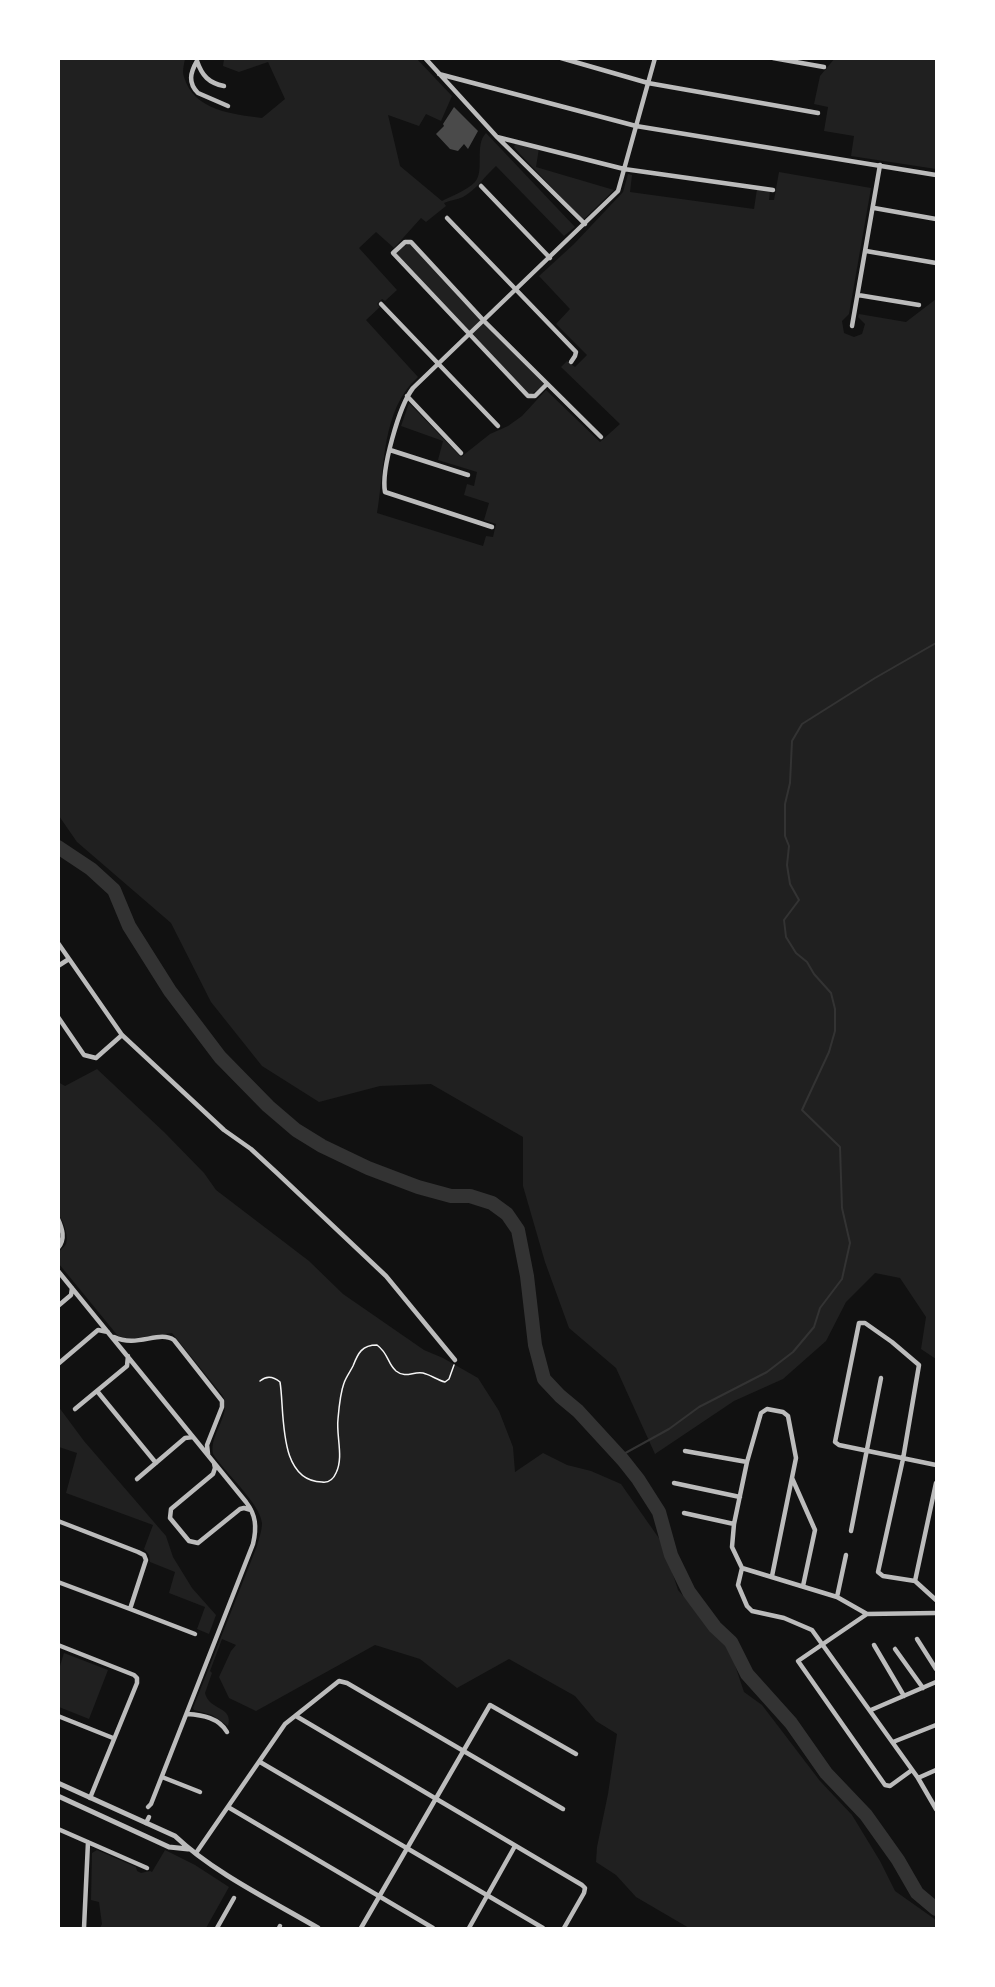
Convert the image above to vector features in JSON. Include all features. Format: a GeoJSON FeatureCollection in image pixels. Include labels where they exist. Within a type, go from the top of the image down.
{"type":"FeatureCollection","features":[{"type":"Feature","properties":{"kind":"street"},"geometry":{"type":"LineString","coordinates":[[425,58],[497,137],[585,225]]}},
{"type":"Feature","properties":{"kind":"street"},"geometry":{"type":"LineString","coordinates":[[561,58],[648,83],[818,113]]}},
{"type":"Feature","properties":{"kind":"street"},"geometry":{"type":"LineString","coordinates":[[492,527],[385,492],[390,450],[407,396],[618,191],[655,58]]}},
{"type":"Feature","properties":{"kind":"street"},"geometry":{"type":"LineString","coordinates":[[773,58],[824,67]]}},
{"type":"Feature","properties":{"kind":"street"},"geometry":{"type":"LineString","coordinates":[[197,60],[205,78],[224,86]]}},
{"type":"Feature","properties":{"kind":"street"},"geometry":{"type":"LineString","coordinates":[[197,60],[191,75],[194,90],[228,106]]}},
{"type":"Feature","properties":{"kind":"street"},"geometry":{"type":"LineString","coordinates":[[439,74],[636,126],[936,175]]}},
{"type":"Feature","properties":{"kind":"street"},"geometry":{"type":"LineString","coordinates":[[497,137],[624,169],[773,190]]}},
{"type":"Feature","properties":{"kind":"street"},"geometry":{"type":"LineString","coordinates":[[852,326],[880,165]]}},
{"type":"Feature","properties":{"kind":"street"},"geometry":{"type":"LineString","coordinates":[[481,186],[550,258]]}},
{"type":"Feature","properties":{"kind":"street"},"geometry":{"type":"LineString","coordinates":[[874,208],[936,219]]}},
{"type":"Feature","properties":{"kind":"street"},"geometry":{"type":"LineString","coordinates":[[447,218],[576,352],[571,362]]}},
{"type":"Feature","properties":{"kind":"street"},"geometry":{"type":"LineString","coordinates":[[547,384],[535,396],[528,396],[393,253],[405,242],[411,242],[484,321],[601,437]]}},
{"type":"Feature","properties":{"kind":"street"},"geometry":{"type":"LineString","coordinates":[[866,251],[936,263]]}},
{"type":"Feature","properties":{"kind":"street"},"geometry":{"type":"LineString","coordinates":[[858,294],[919,305]]}},
{"type":"Feature","properties":{"kind":"street"},"geometry":{"type":"LineString","coordinates":[[381,304],[498,426]]}},
{"type":"Feature","properties":{"kind":"street"},"geometry":{"type":"LineString","coordinates":[[407,396],[462,453]]}},
{"type":"Feature","properties":{"kind":"street"},"geometry":{"type":"LineString","coordinates":[[390,450],[468,475]]}},
{"type":"Feature","properties":{"kind":"street"},"geometry":{"type":"LineString","coordinates":[[58,943],[122,1035],[224,1130],[268,1165],[386,1276],[455,1360]]}},
{"type":"Feature","properties":{"kind":"street"},"geometry":{"type":"LineString","coordinates":[[58,966],[69,959]]}},
{"type":"Feature","properties":{"kind":"street"},"geometry":{"type":"LineString","coordinates":[[58,1017],[88,1057],[96,1058],[122,1035]]}},
{"type":"Feature","properties":{"kind":"street"},"geometry":{"type":"LineString","coordinates":[[58,1218],[63,1238],[58,1248]]}},
{"type":"Feature","properties":{"kind":"street"},"geometry":{"type":"LineString","coordinates":[[58,1270],[253,1511],[256,1523],[253,1544],[150,1806]]}},
{"type":"Feature","properties":{"kind":"street"},"geometry":{"type":"LineString","coordinates":[[58,1306],[72,1295],[71,1285]]}},
{"type":"Feature","properties":{"kind":"street"},"geometry":{"type":"LineString","coordinates":[[936,1465],[903,1459],[867,1452],[839,1445],[835,1439],[859,1323],[865,1323],[916,1361],[919,1368],[903,1459],[878,1569],[883,1576],[915,1581],[936,1600]]}},
{"type":"Feature","properties":{"kind":"street"},"geometry":{"type":"LineString","coordinates":[[58,1364],[98,1330],[105,1330],[127,1342],[163,1336],[174,1340],[222,1401],[222,1407],[207,1446],[215,1468],[213,1474],[171,1509],[170,1518],[189,1541],[196,1543],[240,1509],[247,1508],[253,1511]]}},
{"type":"Feature","properties":{"kind":"street"},"geometry":{"type":"LineString","coordinates":[[75,1409],[127,1366],[128,1356]]}},
{"type":"Feature","properties":{"kind":"street"},"geometry":{"type":"LineString","coordinates":[[851,1531],[881,1377]]}},
{"type":"Feature","properties":{"kind":"street"},"geometry":{"type":"LineString","coordinates":[[97,1391],[156,1463]]}},
{"type":"Feature","properties":{"kind":"street"},"geometry":{"type":"LineString","coordinates":[[772,1576],[796,1451],[790,1419],[786,1413],[767,1409],[760,1413],[734,1524],[732,1547],[742,1568],[738,1585],[740,1592],[752,1611],[784,1618],[812,1630],[871,1710],[918,1778],[936,1809]]}},
{"type":"Feature","properties":{"kind":"street"},"geometry":{"type":"LineString","coordinates":[[137,1479],[187,1437],[195,1439]]}},
{"type":"Feature","properties":{"kind":"street"},"geometry":{"type":"LineString","coordinates":[[685,1450],[747,1462]]}},
{"type":"Feature","properties":{"kind":"street"},"geometry":{"type":"LineString","coordinates":[[792,1478],[815,1530],[803,1586]]}},
{"type":"Feature","properties":{"kind":"street"},"geometry":{"type":"LineString","coordinates":[[674,1483],[740,1497]]}},
{"type":"Feature","properties":{"kind":"street"},"geometry":{"type":"LineString","coordinates":[[915,1581],[936,1483]]}},
{"type":"Feature","properties":{"kind":"street"},"geometry":{"type":"LineString","coordinates":[[684,1513],[734,1524]]}},
{"type":"Feature","properties":{"kind":"street"},"geometry":{"type":"LineString","coordinates":[[58,1521],[144,1555],[145,1564],[130,1609]]}},
{"type":"Feature","properties":{"kind":"street"},"geometry":{"type":"LineString","coordinates":[[837,1597],[846,1555]]}},
{"type":"Feature","properties":{"kind":"street"},"geometry":{"type":"LineString","coordinates":[[742,1568],[837,1597],[867,1614],[936,1613]]}},
{"type":"Feature","properties":{"kind":"street"},"geometry":{"type":"LineString","coordinates":[[58,1582],[195,1634]]}},
{"type":"Feature","properties":{"kind":"street"},"geometry":{"type":"LineString","coordinates":[[867,1614],[798,1661],[885,1785],[890,1786],[912,1770]]}},
{"type":"Feature","properties":{"kind":"street"},"geometry":{"type":"LineString","coordinates":[[917,1640],[936,1669]]}},
{"type":"Feature","properties":{"kind":"street"},"geometry":{"type":"LineString","coordinates":[[58,1645],[137,1678],[137,1683],[90,1798]]}},
{"type":"Feature","properties":{"kind":"street"},"geometry":{"type":"LineString","coordinates":[[874,1646],[904,1696]]}},
{"type":"Feature","properties":{"kind":"street"},"geometry":{"type":"LineString","coordinates":[[895,1649],[923,1688]]}},
{"type":"Feature","properties":{"kind":"street"},"geometry":{"type":"LineString","coordinates":[[196,1853],[285,1724],[337,1682],[342,1681],[563,1809]]}},
{"type":"Feature","properties":{"kind":"street"},"geometry":{"type":"LineString","coordinates":[[871,1710],[936,1682]]}},
{"type":"Feature","properties":{"kind":"street"},"geometry":{"type":"LineString","coordinates":[[361,1929],[491,1705],[576,1754]]}},
{"type":"Feature","properties":{"kind":"street"},"geometry":{"type":"LineString","coordinates":[[187,1714],[213,1719],[224,1726],[227,1732]]}},
{"type":"Feature","properties":{"kind":"street"},"geometry":{"type":"LineString","coordinates":[[58,1716],[113,1738]]}},
{"type":"Feature","properties":{"kind":"street"},"geometry":{"type":"LineString","coordinates":[[297,1716],[581,1884],[585,1888],[584,1894],[564,1929]]}},
{"type":"Feature","properties":{"kind":"street"},"geometry":{"type":"LineString","coordinates":[[893,1742],[936,1725]]}},
{"type":"Feature","properties":{"kind":"street"},"geometry":{"type":"LineString","coordinates":[[260,1762],[543,1929]]}},
{"type":"Feature","properties":{"kind":"street"},"geometry":{"type":"LineString","coordinates":[[918,1778],[936,1770]]}},
{"type":"Feature","properties":{"kind":"street"},"geometry":{"type":"LineString","coordinates":[[162,1777],[200,1792]]}},
{"type":"Feature","properties":{"kind":"street"},"geometry":{"type":"LineString","coordinates":[[58,1783],[175,1836],[189,1849],[318,1929]]}},
{"type":"Feature","properties":{"kind":"street"},"geometry":{"type":"LineString","coordinates":[[58,1796],[169,1847],[189,1849]]}},
{"type":"Feature","properties":{"kind":"street"},"geometry":{"type":"LineString","coordinates":[[228,1807],[432,1929]]}},
{"type":"Feature","properties":{"kind":"street"},"geometry":{"type":"LineString","coordinates":[[144,1822],[147,1815]]}},
{"type":"Feature","properties":{"kind":"street"},"geometry":{"type":"LineString","coordinates":[[58,1828],[147,1868]]}},
{"type":"Feature","properties":{"kind":"street"},"geometry":{"type":"LineString","coordinates":[[84,1929],[88,1842]]}},
{"type":"Feature","properties":{"kind":"street"},"geometry":{"type":"LineString","coordinates":[[469,1929],[515,1846]]}},
{"type":"Feature","properties":{"kind":"street"},"geometry":{"type":"LineString","coordinates":[[217,1929],[234,1898]]}},
{"type":"Feature","properties":{"kind":"path"},"geometry":{"type":"LineString","coordinates":[[260,1381],[268,1377],[276,1378],[280,1382],[285,1442],[295,1464],[308,1479],[326,1482],[337,1473],[339,1454],[337,1421],[344,1382],[359,1352],[364,1347],[377,1345],[386,1351],[391,1365],[402,1375],[422,1373],[445,1382],[449,1379],[455,1360]]}},
{"type":"Feature","properties":{"kind":"shaded area"},"geometry":{"type":"Polygon","coordinates":[[[835,58],[936,59],[936,169],[851,156],[854,136],[824,131],[828,107],[814,104],[820,76],[835,58]]]}},
{"type":"Feature","properties":{"kind":"shaded area"},"geometry":{"type":"Polygon","coordinates":[[[58,59],[185,59],[184,77],[196,97],[205,104],[239,115],[262,118],[285,99],[268,62],[239,72],[223,66],[224,59],[417,59],[452,96],[441,121],[426,114],[419,126],[388,115],[400,166],[442,201],[475,182],[479,171],[482,138],[486,133],[575,227],[564,236],[496,166],[468,194],[444,203],[446,206],[426,222],[421,218],[394,248],[376,232],[359,248],[397,290],[385,301],[382,299],[377,304],[380,307],[366,320],[418,377],[406,390],[391,423],[377,513],[483,546],[486,536],[493,537],[496,524],[484,520],[489,503],[464,495],[467,484],[474,486],[477,472],[438,460],[443,441],[401,426],[409,403],[461,457],[490,434],[508,426],[522,416],[546,390],[600,442],[620,424],[561,367],[567,361],[575,367],[587,355],[556,324],[570,309],[539,276],[574,244],[623,192],[628,174],[632,175],[630,192],[754,209],[757,189],[770,191],[769,200],[774,200],[779,172],[871,188],[849,314],[842,321],[844,333],[854,337],[862,334],[865,324],[858,317],[859,314],[906,322],[936,299],[936,1359],[921,1349],[926,1317],[900,1278],[875,1273],[846,1302],[826,1341],[783,1379],[734,1401],[655,1454],[616,1368],[569,1328],[545,1262],[523,1186],[523,1137],[431,1084],[380,1086],[319,1102],[262,1066],[211,1002],[171,923],[77,842],[59,816],[58,59]]]}},
{"type":"Feature","properties":{"kind":"shaded area"},"geometry":{"type":"Polygon","coordinates":[[[515,144],[539,148],[536,167],[614,190],[583,220],[519,153],[514,147],[515,144]]]}},
{"type":"Feature","properties":{"kind":"shaded area"},"geometry":{"type":"Polygon","coordinates":[[[411,242],[547,384],[528,396],[393,253],[411,242]]]}},
{"type":"Feature","properties":{"kind":"shaded area"},"geometry":{"type":"Polygon","coordinates":[[[97,1069],[165,1133],[204,1173],[216,1190],[309,1261],[343,1294],[424,1350],[478,1378],[499,1411],[513,1447],[515,1472],[543,1453],[567,1465],[591,1471],[621,1484],[663,1544],[678,1590],[730,1650],[744,1692],[762,1705],[820,1781],[852,1815],[895,1891],[936,1920],[936,1928],[689,1928],[636,1897],[616,1875],[596,1862],[617,1734],[596,1721],[575,1696],[509,1659],[457,1688],[420,1659],[375,1645],[256,1711],[229,1698],[219,1677],[236,1645],[222,1639],[210,1671],[212,1673],[205,1693],[211,1703],[228,1715],[228,1726],[212,1715],[194,1710],[257,1546],[262,1523],[249,1497],[213,1454],[214,1439],[225,1410],[223,1396],[172,1333],[130,1339],[118,1336],[59,1264],[59,1251],[66,1244],[67,1237],[64,1224],[58,1214],[58,1082],[65,1086],[97,1069]]]}},
{"type":"Feature","properties":{"kind":"shaded area"},"geometry":{"type":"Polygon","coordinates":[[[58,1406],[84,1441],[166,1536],[173,1557],[192,1588],[216,1615],[209,1634],[197,1629],[205,1607],[169,1593],[175,1572],[150,1562],[149,1555],[144,1549],[153,1525],[66,1493],[77,1453],[59,1447],[58,1406]]]}},
{"type":"Feature","properties":{"kind":"shaded area"},"geometry":{"type":"Polygon","coordinates":[[[64,1653],[108,1670],[89,1719],[59,1707],[59,1669],[64,1653]]]}},
{"type":"Feature","properties":{"kind":"shaded area"},"geometry":{"type":"Polygon","coordinates":[[[97,1850],[136,1867],[141,1873],[152,1872],[165,1850],[195,1865],[229,1887],[206,1928],[100,1928],[102,1924],[99,1902],[91,1900],[92,1853],[97,1850]]]}},
{"type":"Feature","properties":{"kind":"building"},"geometry":{"type":"Polygon","coordinates":[[[454,107],[478,131],[468,149],[464,144],[458,151],[450,149],[436,134],[444,126],[443,124],[454,107]]]}},
{"type":"Feature","properties":{"kind":"waterway"},"geometry":{"type":"LineString","coordinates":[[620,1456],[669,1429],[699,1407],[767,1372],[793,1352],[814,1327],[820,1308],[842,1279],[850,1243],[842,1208],[840,1147],[802,1110],[829,1052],[835,1031],[835,1009],[831,993],[814,974],[807,962],[796,953],[786,937],[784,920],[799,900],[790,884],[787,865],[789,846],[785,836],[785,804],[790,783],[792,741],[802,724],[936,643]]}},
{"type":"Feature","properties":{"kind":"waterway"},"geometry":{"type":"LineString","coordinates":[[58,847],[91,869],[114,890],[129,926],[170,991],[220,1057],[268,1106],[296,1130],[322,1146],[368,1168],[418,1187],[451,1196],[470,1196],[492,1203],[507,1214],[518,1230],[527,1276],[535,1345],[544,1379],[578,1411],[638,1479],[659,1512],[671,1555],[689,1592],[715,1627],[731,1642],[747,1674],[791,1723],[826,1773],[866,1815],[898,1860],[917,1893],[936,1909]]}}]}
